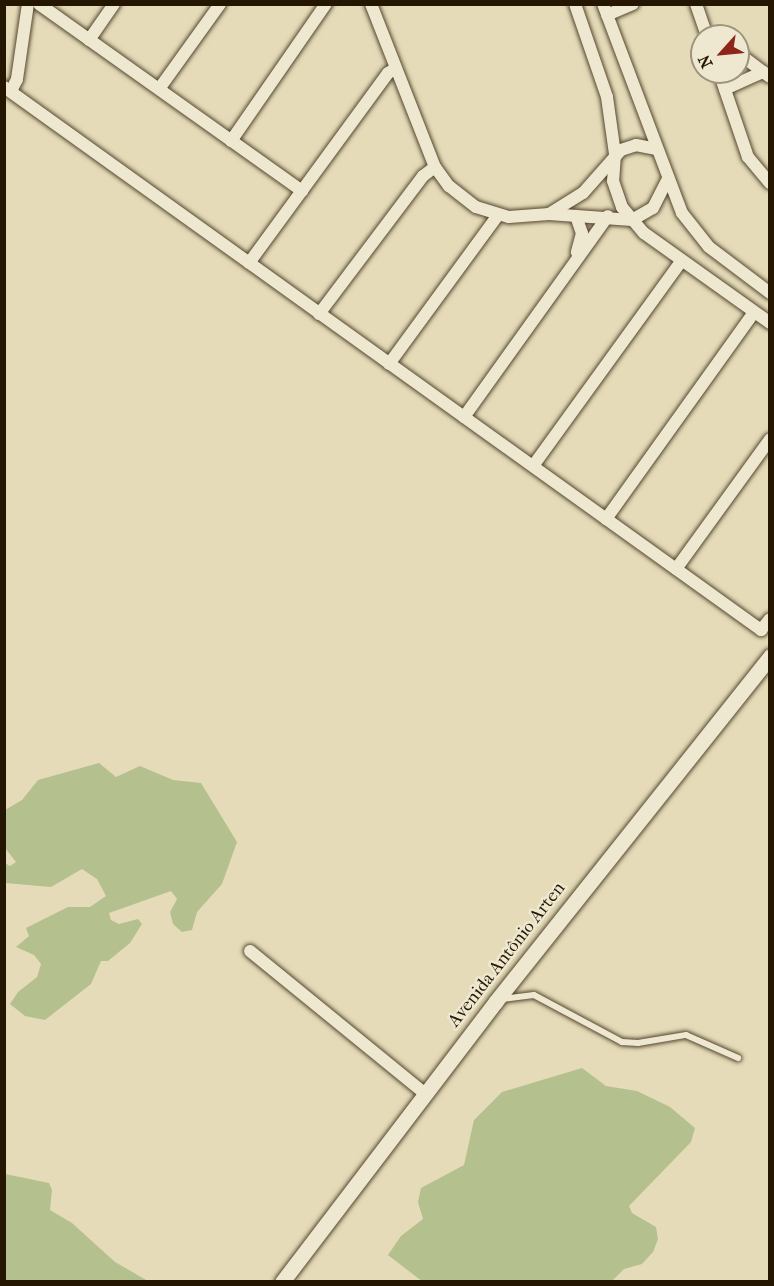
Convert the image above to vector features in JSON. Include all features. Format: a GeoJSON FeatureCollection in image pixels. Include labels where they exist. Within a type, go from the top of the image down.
{"type":"FeatureCollection","features":[{"type":"Feature","properties":{"kind":"street"},"geometry":{"type":"LineString","coordinates":[[28,4],[17,79],[8,89],[761,630],[770,619]]}},
{"type":"Feature","properties":{"kind":"street"},"geometry":{"type":"LineString","coordinates":[[39,4],[302,191]]}},
{"type":"Feature","properties":{"kind":"street"},"geometry":{"type":"LineString","coordinates":[[89,40],[114,4]]}},
{"type":"Feature","properties":{"kind":"street"},"geometry":{"type":"LineString","coordinates":[[159,90],[220,4]]}},
{"type":"Feature","properties":{"kind":"street"},"geometry":{"type":"LineString","coordinates":[[231,141],[326,4]]}},
{"type":"Feature","properties":{"kind":"street"},"geometry":{"type":"LineString","coordinates":[[371,4],[435,167],[466,201],[498,215],[608,216],[632,220],[652,208],[667,180]]}},
{"type":"Feature","properties":{"kind":"street"},"geometry":{"type":"LineString","coordinates":[[575,4],[603,83],[615,154],[615,189],[632,220],[682,260],[770,323]]}},
{"type":"Feature","properties":{"kind":"street"},"geometry":{"type":"LineString","coordinates":[[633,4],[605,10],[667,180],[682,213],[699,237],[770,293]]}},
{"type":"Feature","properties":{"kind":"street"},"geometry":{"type":"LineString","coordinates":[[696,4],[703,24]]}},
{"type":"Feature","properties":{"kind":"street"},"geometry":{"type":"LineString","coordinates":[[750,62],[766,74]]}},
{"type":"Feature","properties":{"kind":"street"},"geometry":{"type":"LineString","coordinates":[[249,263],[388,73],[396,68]]}},
{"type":"Feature","properties":{"kind":"street"},"geometry":{"type":"LineString","coordinates":[[725,89],[766,74]]}},
{"type":"Feature","properties":{"kind":"street"},"geometry":{"type":"LineString","coordinates":[[723,84],[748,157],[770,183]]}},
{"type":"Feature","properties":{"kind":"street"},"geometry":{"type":"LineString","coordinates":[[549,214],[583,193],[615,154],[636,145],[657,149]]}},
{"type":"Feature","properties":{"kind":"street"},"geometry":{"type":"LineString","coordinates":[[320,314],[423,176],[435,167]]}},
{"type":"Feature","properties":{"kind":"street"},"geometry":{"type":"LineString","coordinates":[[389,364],[498,215]]}},
{"type":"Feature","properties":{"kind":"street"},"geometry":{"type":"LineString","coordinates":[[576,216],[582,233],[577,255]]}},
{"type":"Feature","properties":{"kind":"street"},"geometry":{"type":"LineString","coordinates":[[464,417],[577,255],[608,216]]}},
{"type":"Feature","properties":{"kind":"street"},"geometry":{"type":"LineString","coordinates":[[533,466],[682,260]]}},
{"type":"Feature","properties":{"kind":"street"},"geometry":{"type":"LineString","coordinates":[[606,519],[754,312]]}},
{"type":"Feature","properties":{"kind":"street"},"geometry":{"type":"LineString","coordinates":[[676,569],[770,439]]}},
{"type":"Feature","properties":{"kind":"street","name":"Avenida Antônio Arten"},"geometry":{"type":"LineString","coordinates":[[282,1281],[424,1093],[770,657]]}},
{"type":"Feature","properties":{"kind":"street"},"geometry":{"type":"LineString","coordinates":[[250,951],[424,1093]]}},
{"type":"Feature","properties":{"kind":"lane"},"geometry":{"type":"LineString","coordinates":[[496,1001],[514,994],[534,995],[622,1042],[638,1043],[686,1035],[738,1058]]}},
{"type":"Feature","properties":{"kind":"green space"},"geometry":{"type":"Polygon","coordinates":[[[99,763],[116,777],[140,766],[173,780],[201,783],[237,842],[222,884],[197,912],[192,930],[182,932],[173,924],[170,912],[177,899],[171,891],[109,913],[111,920],[119,924],[138,919],[142,924],[130,943],[108,961],[101,961],[91,984],[45,1020],[25,1016],[10,1004],[18,992],[37,977],[41,964],[34,955],[16,947],[29,936],[26,928],[68,907],[90,907],[106,896],[97,879],[82,869],[51,887],[5,883],[5,863],[10,866],[16,862],[5,848],[5,810],[22,800],[38,780],[99,763]]]}},
{"type":"Feature","properties":{"kind":"green space"},"geometry":{"type":"Polygon","coordinates":[[[582,1068],[606,1086],[637,1091],[670,1107],[695,1128],[691,1142],[629,1206],[632,1213],[656,1227],[658,1239],[653,1252],[642,1264],[624,1269],[612,1281],[423,1282],[388,1255],[401,1236],[423,1219],[418,1202],[421,1188],[464,1165],[474,1120],[502,1092],[582,1068]]]}},
{"type":"Feature","properties":{"kind":"green space"},"geometry":{"type":"Polygon","coordinates":[[[5,1174],[49,1183],[52,1190],[50,1210],[72,1223],[115,1262],[148,1281],[5,1281],[5,1174]]]}}]}
